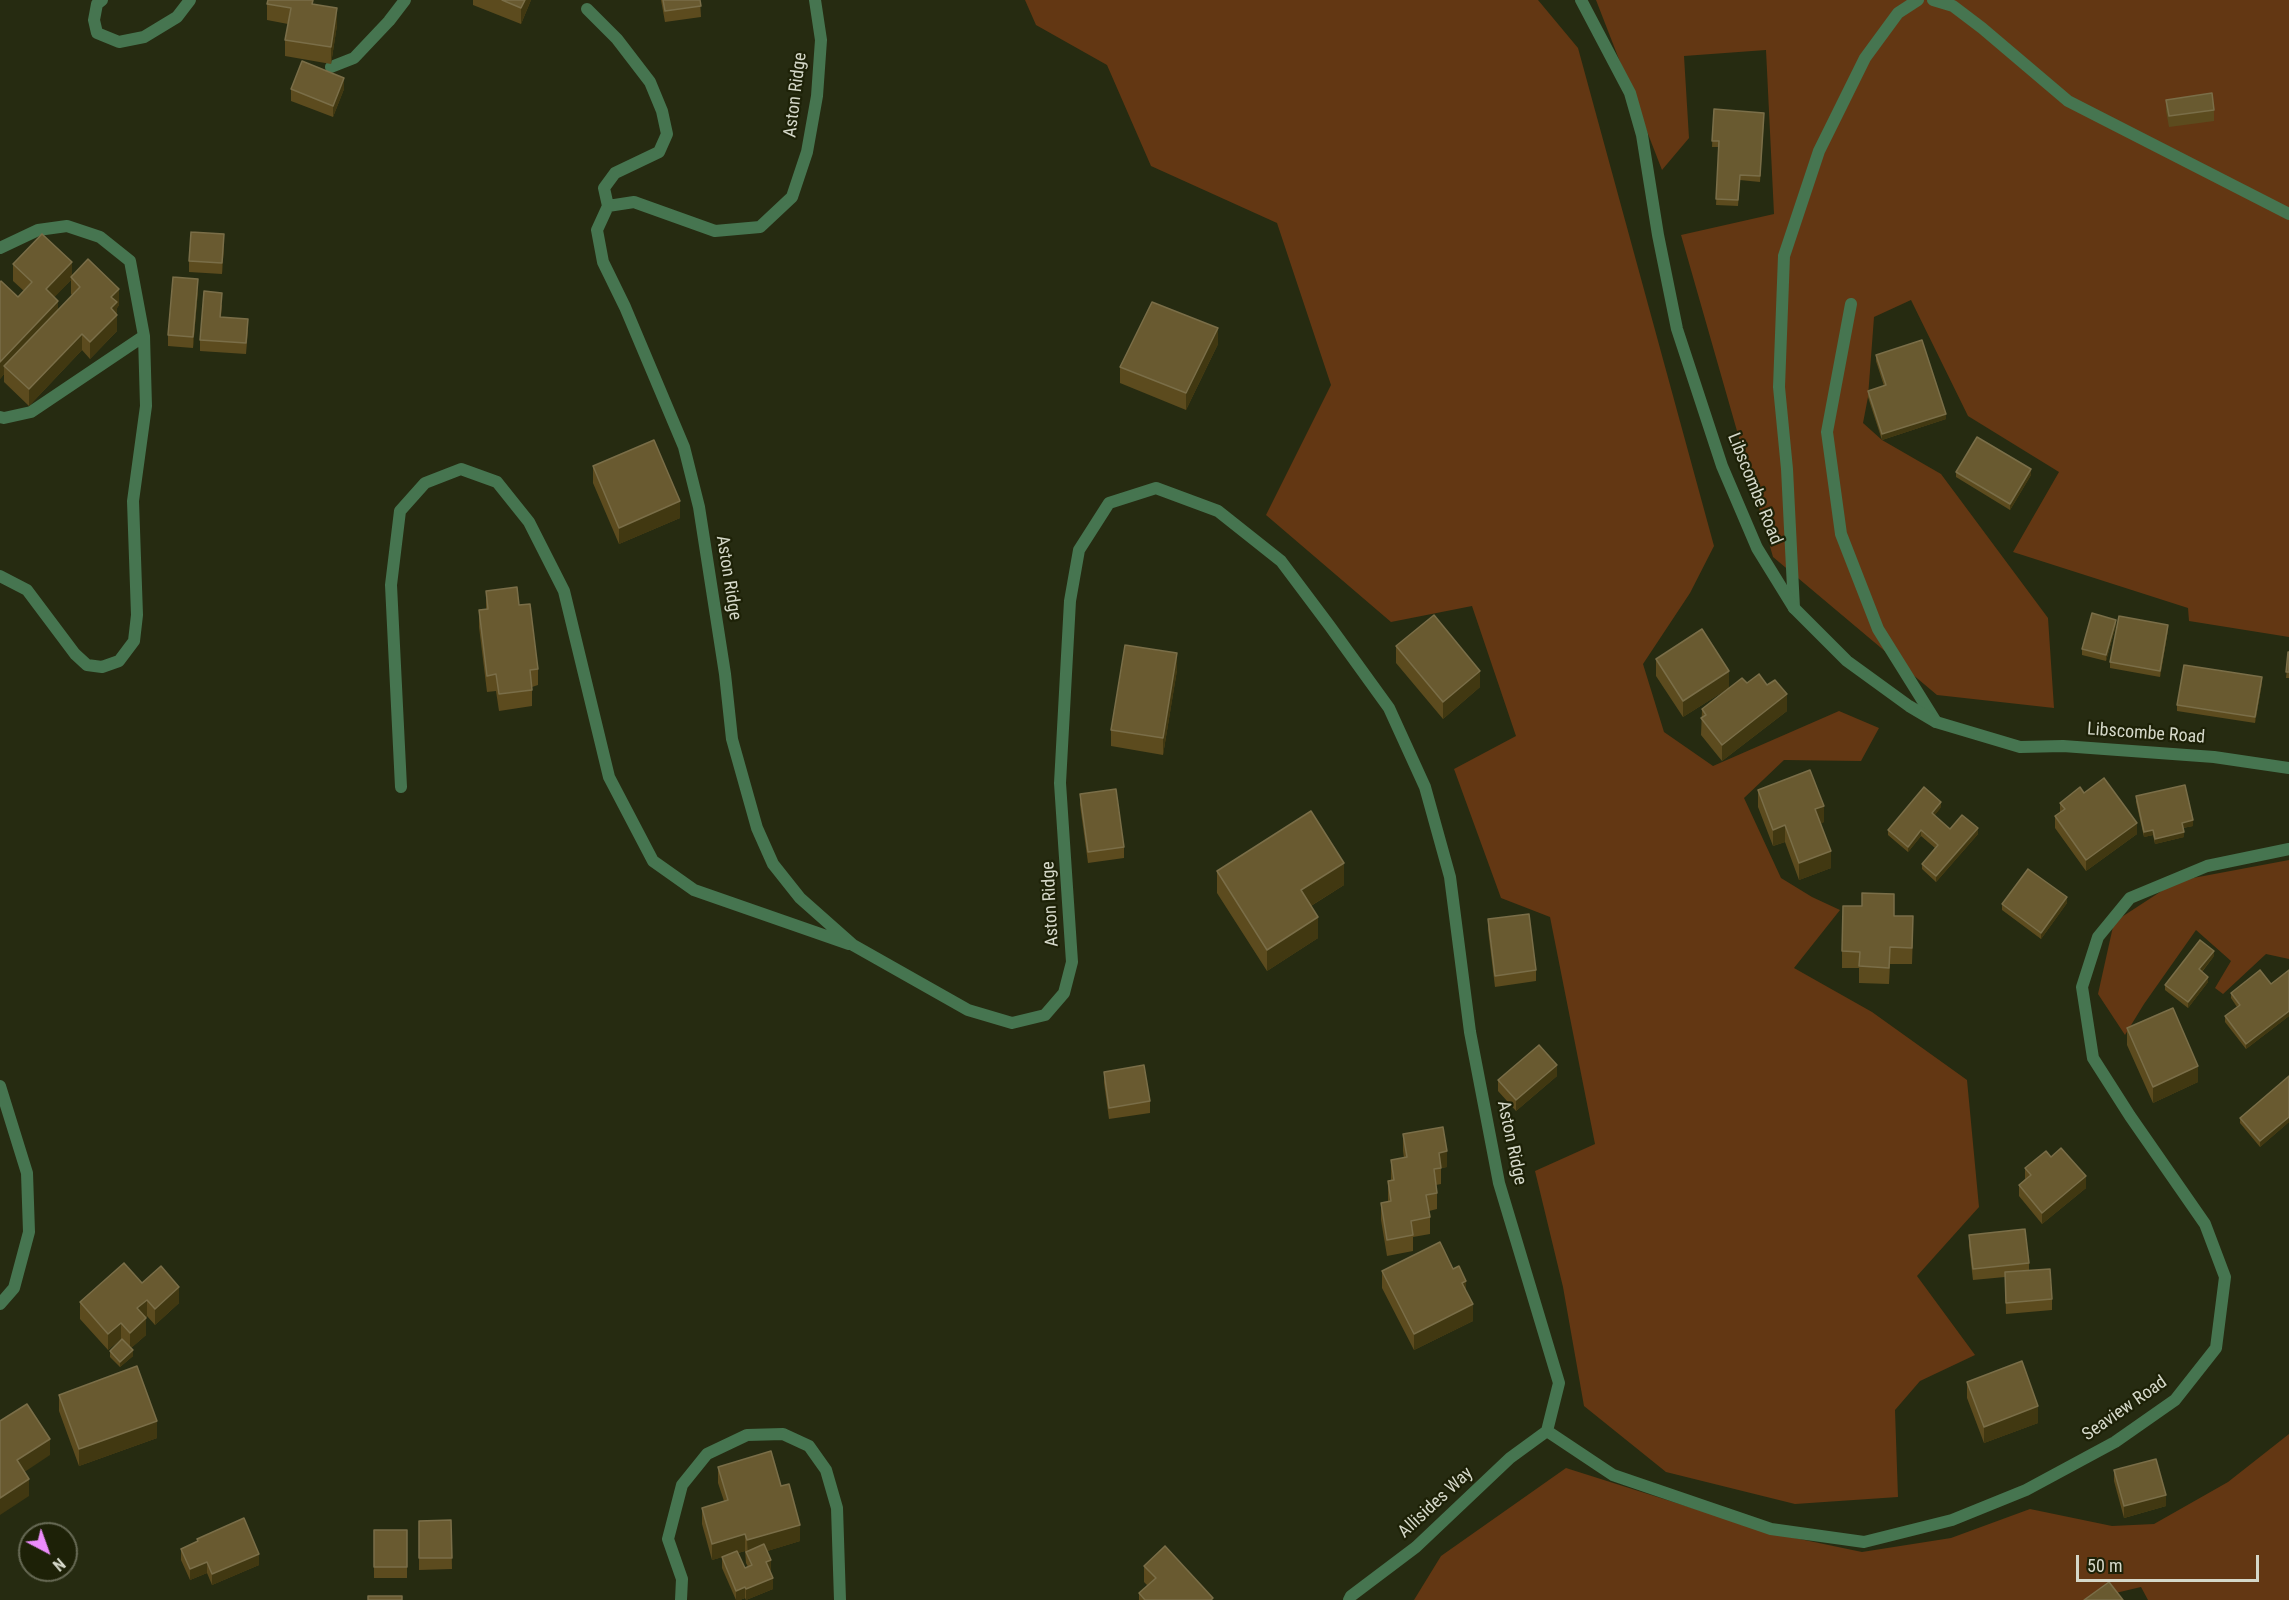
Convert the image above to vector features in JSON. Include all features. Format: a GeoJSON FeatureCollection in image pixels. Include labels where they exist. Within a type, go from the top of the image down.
{"type":"FeatureCollection","features":[{"type":"Feature","properties":{"kind":"street"},"geometry":{"type":"LineString","coordinates":[[102,0],[97,4],[94,20],[97,33],[119,42],[144,37],[177,17],[190,0]]}},
{"type":"Feature","properties":{"kind":"street"},"geometry":{"type":"LineString","coordinates":[[331,67],[354,58],[389,21],[405,0]]}},
{"type":"Feature","properties":{"kind":"street","name":"Aston Ridge"},"geometry":{"type":"LineString","coordinates":[[815,0],[821,40],[817,96],[807,152],[792,197],[760,227],[715,231],[634,202],[608,206],[597,230],[603,262],[625,307],[684,447],[699,507],[732,739],[757,828],[773,864],[800,898],[853,945],[968,1010],[1012,1023],[1045,1015],[1064,993],[1072,962],[1060,783],[1070,601],[1079,550],[1108,503],[1156,488],[1218,511],[1281,561],[1389,708],[1425,787],[1450,878],[1470,1032],[1499,1183],[1559,1383],[1547,1431]]}},
{"type":"Feature","properties":{"kind":"street","name":"Libscombe Road"},"geometry":{"type":"LineString","coordinates":[[1581,0],[1630,93],[1642,135],[1658,235],[1677,328],[1722,466],[1757,548],[1794,608],[1848,661],[1909,706],[1936,722],[2020,747],[2063,746],[2202,756],[2289,768]]}},
{"type":"Feature","properties":{"kind":"street"},"geometry":{"type":"LineString","coordinates":[[1794,608],[1788,469],[1779,387],[1784,256],[1819,151],[1865,58],[1899,13],[1918,0]]}},
{"type":"Feature","properties":{"kind":"street"},"geometry":{"type":"LineString","coordinates":[[1934,0],[1953,6],[2068,101],[2289,214]]}},
{"type":"Feature","properties":{"kind":"street"},"geometry":{"type":"LineString","coordinates":[[587,9],[617,39],[650,82],[662,111],[667,134],[659,152],[615,173],[604,188],[608,206]]}},
{"type":"Feature","properties":{"kind":"street"},"geometry":{"type":"LineString","coordinates":[[0,248],[38,230],[67,226],[100,237],[130,261],[144,336],[146,406],[133,501],[137,615],[134,641],[119,661],[102,667],[87,665],[75,654],[27,590],[0,576]]}},
{"type":"Feature","properties":{"kind":"street"},"geometry":{"type":"LineString","coordinates":[[1851,304],[1827,432],[1841,534],[1878,629],[1936,722]]}},
{"type":"Feature","properties":{"kind":"street"},"geometry":{"type":"LineString","coordinates":[[0,417],[31,412],[144,336]]}},
{"type":"Feature","properties":{"kind":"street"},"geometry":{"type":"LineString","coordinates":[[402,787],[391,585],[400,511],[425,483],[461,470],[497,482],[529,522],[564,591],[609,777],[654,861],[694,890],[853,945]]}},
{"type":"Feature","properties":{"kind":"street","name":"Seaview Road"},"geometry":{"type":"LineString","coordinates":[[1547,1431],[1613,1475],[1771,1529],[1864,1542],[1952,1520],[2026,1490],[2115,1442],[2175,1400],[2216,1348],[2225,1277],[2205,1224],[2092,1058],[2082,987],[2098,937],[2130,898],[2208,866],[2289,849]]}},
{"type":"Feature","properties":{"kind":"street"},"geometry":{"type":"LineString","coordinates":[[0,1086],[27,1173],[29,1232],[14,1288],[0,1304]]}},
{"type":"Feature","properties":{"kind":"street","name":"Allisides Way"},"geometry":{"type":"LineString","coordinates":[[1349,1600],[1351,1596],[1416,1547],[1510,1458],[1547,1431]]}},
{"type":"Feature","properties":{"kind":"street"},"geometry":{"type":"LineString","coordinates":[[681,1600],[682,1579],[668,1539],[682,1485],[707,1454],[747,1435],[783,1434],[809,1446],[826,1470],[837,1508],[840,1600]]}},
{"type":"Feature","properties":{"kind":"shaded area"},"geometry":{"type":"Polygon","coordinates":[[[1025,0],[1538,0],[1578,48],[1714,546],[1690,593],[1643,664],[1664,732],[1713,766],[1839,711],[1879,728],[1861,761],[1784,760],[1744,798],[1781,878],[1812,897],[1840,910],[1794,968],[1872,1012],[1967,1080],[1979,1207],[1917,1276],[1975,1355],[1920,1381],[1895,1410],[1898,1497],[1795,1504],[1666,1472],[1584,1406],[1563,1287],[1535,1171],[1595,1144],[1550,917],[1501,898],[1454,769],[1516,736],[1472,606],[1391,622],[1266,515],[1331,385],[1277,223],[1151,166],[1107,65],[1036,25],[1025,0]]]}},
{"type":"Feature","properties":{"kind":"shaded area"},"geometry":{"type":"Polygon","coordinates":[[[1596,0],[2289,0],[2289,637],[2189,621],[2188,608],[2013,552],[2059,472],[1968,416],[1911,300],[1874,317],[1868,397],[1863,423],[1882,440],[1941,474],[2048,618],[2054,708],[1937,695],[1773,557],[1681,235],[1774,214],[1766,50],[1684,56],[1689,138],[1662,170],[1596,0]]]}},
{"type":"Feature","properties":{"kind":"shaded area"},"geometry":{"type":"Polygon","coordinates":[[[2289,860],[2289,959],[2266,954],[2223,994],[2215,988],[2231,961],[2196,930],[2125,1035],[2098,994],[2114,922],[2177,881],[2289,860]]]}},
{"type":"Feature","properties":{"kind":"shaded area"},"geometry":{"type":"Polygon","coordinates":[[[2289,1434],[2289,1600],[2148,1600],[2141,1587],[2086,1600],[1414,1600],[1441,1556],[1566,1468],[1771,1533],[1862,1552],[1951,1538],[2030,1509],[2112,1526],[2154,1524],[2228,1482],[2289,1434]]]}},
{"type":"Feature","properties":{"kind":"building"},"geometry":{"type":"Polygon","coordinates":[[[268,0],[313,0],[312,4],[337,8],[331,47],[285,40],[291,8],[267,4],[268,0]]]}},
{"type":"Feature","properties":{"kind":"building"},"geometry":{"type":"Polygon","coordinates":[[[502,0],[525,0],[521,8],[502,0]]]}},
{"type":"Feature","properties":{"kind":"building"},"geometry":{"type":"Polygon","coordinates":[[[663,0],[700,0],[701,6],[665,11],[663,0]]]}},
{"type":"Feature","properties":{"kind":"building"},"geometry":{"type":"Polygon","coordinates":[[[302,61],[344,78],[333,106],[291,89],[302,61]]]}},
{"type":"Feature","properties":{"kind":"building"},"geometry":{"type":"Polygon","coordinates":[[[2212,93],[2214,110],[2169,116],[2166,100],[2212,93]]]}},
{"type":"Feature","properties":{"kind":"building"},"geometry":{"type":"Polygon","coordinates":[[[1714,109],[1764,113],[1760,176],[1740,175],[1738,200],[1716,199],[1719,141],[1712,141],[1714,109]]]}},
{"type":"Feature","properties":{"kind":"building"},"geometry":{"type":"Polygon","coordinates":[[[191,232],[224,234],[222,263],[189,261],[191,232]]]}},
{"type":"Feature","properties":{"kind":"building"},"geometry":{"type":"Polygon","coordinates":[[[42,234],[72,262],[46,289],[58,301],[0,362],[0,282],[18,297],[32,282],[13,264],[42,234]]]}},
{"type":"Feature","properties":{"kind":"building"},"geometry":{"type":"Polygon","coordinates":[[[88,259],[119,289],[111,297],[117,302],[111,308],[117,315],[90,342],[82,334],[29,389],[4,366],[80,287],[71,277],[88,259]]]}},
{"type":"Feature","properties":{"kind":"building"},"geometry":{"type":"Polygon","coordinates":[[[173,277],[198,279],[193,337],[168,335],[173,277]]]}},
{"type":"Feature","properties":{"kind":"building"},"geometry":{"type":"Polygon","coordinates":[[[204,291],[222,293],[220,317],[248,319],[246,343],[200,340],[204,291]]]}},
{"type":"Feature","properties":{"kind":"building"},"geometry":{"type":"Polygon","coordinates":[[[1152,302],[1218,328],[1186,393],[1120,367],[1152,302]]]}},
{"type":"Feature","properties":{"kind":"building"},"geometry":{"type":"Polygon","coordinates":[[[1922,340],[1946,414],[1882,434],[1868,391],[1886,385],[1876,355],[1922,340]]]}},
{"type":"Feature","properties":{"kind":"building"},"geometry":{"type":"Polygon","coordinates":[[[1977,437],[2031,469],[2010,504],[1956,472],[1977,437]]]}},
{"type":"Feature","properties":{"kind":"building"},"geometry":{"type":"Polygon","coordinates":[[[654,440],[680,501],[619,528],[593,466],[654,440]]]}},
{"type":"Feature","properties":{"kind":"building"},"geometry":{"type":"Polygon","coordinates":[[[517,587],[519,605],[530,604],[538,669],[530,670],[532,690],[499,694],[496,674],[487,676],[479,610],[488,609],[486,591],[517,587]]]}},
{"type":"Feature","properties":{"kind":"building"},"geometry":{"type":"Polygon","coordinates":[[[2092,613],[2116,620],[2106,655],[2082,649],[2092,613]]]}},
{"type":"Feature","properties":{"kind":"building"},"geometry":{"type":"Polygon","coordinates":[[[1434,615],[1480,671],[1443,702],[1396,646],[1434,615]]]}},
{"type":"Feature","properties":{"kind":"building"},"geometry":{"type":"Polygon","coordinates":[[[2119,616],[2168,625],[2160,671],[2110,662],[2119,616]]]}},
{"type":"Feature","properties":{"kind":"building"},"geometry":{"type":"Polygon","coordinates":[[[1702,629],[1729,671],[1683,701],[1656,659],[1702,629]]]}},
{"type":"Feature","properties":{"kind":"building"},"geometry":{"type":"Polygon","coordinates":[[[1125,645],[1177,653],[1163,738],[1111,730],[1125,645]]]}},
{"type":"Feature","properties":{"kind":"building"},"geometry":{"type":"Polygon","coordinates":[[[2288,652],[2289,672],[2286,672],[2288,652]]]}},
{"type":"Feature","properties":{"kind":"building"},"geometry":{"type":"Polygon","coordinates":[[[2184,665],[2262,677],[2255,717],[2177,705],[2184,665]]]}},
{"type":"Feature","properties":{"kind":"building"},"geometry":{"type":"Polygon","coordinates":[[[1759,674],[1767,685],[1775,680],[1787,694],[1722,745],[1701,718],[1706,715],[1702,709],[1742,678],[1747,683],[1759,674]]]}},
{"type":"Feature","properties":{"kind":"building"},"geometry":{"type":"Polygon","coordinates":[[[1810,770],[1824,806],[1815,809],[1831,851],[1799,863],[1785,825],[1773,830],[1758,790],[1810,770]]]}},
{"type":"Feature","properties":{"kind":"building"},"geometry":{"type":"Polygon","coordinates":[[[2104,778],[2137,823],[2086,860],[2055,816],[2065,809],[2060,803],[2080,787],[2084,793],[2104,778]]]}},
{"type":"Feature","properties":{"kind":"building"},"geometry":{"type":"Polygon","coordinates":[[[2185,785],[2193,820],[2182,823],[2184,832],[2155,839],[2153,830],[2144,832],[2136,796],[2185,785]]]}},
{"type":"Feature","properties":{"kind":"building"},"geometry":{"type":"Polygon","coordinates":[[[1924,787],[1941,802],[1932,813],[1950,829],[1962,815],[1978,828],[1936,876],[1922,864],[1938,845],[1921,830],[1908,847],[1888,830],[1924,787]]]}},
{"type":"Feature","properties":{"kind":"building"},"geometry":{"type":"Polygon","coordinates":[[[1116,789],[1124,847],[1088,852],[1080,794],[1116,789]]]}},
{"type":"Feature","properties":{"kind":"building"},"geometry":{"type":"Polygon","coordinates":[[[1311,811],[1344,863],[1301,890],[1318,917],[1267,950],[1217,871],[1311,811]]]}},
{"type":"Feature","properties":{"kind":"building"},"geometry":{"type":"Polygon","coordinates":[[[2028,869],[2067,897],[2041,933],[2002,904],[2028,869]]]}},
{"type":"Feature","properties":{"kind":"building"},"geometry":{"type":"Polygon","coordinates":[[[1862,893],[1894,894],[1894,916],[1913,916],[1912,948],[1890,947],[1889,968],[1859,966],[1860,952],[1842,951],[1843,906],[1862,906],[1862,893]]]}},
{"type":"Feature","properties":{"kind":"building"},"geometry":{"type":"Polygon","coordinates":[[[1529,914],[1536,970],[1495,976],[1488,919],[1529,914]]]}},
{"type":"Feature","properties":{"kind":"building"},"geometry":{"type":"Polygon","coordinates":[[[2200,940],[2214,951],[2199,969],[2208,977],[2188,1002],[2165,985],[2200,940]]]}},
{"type":"Feature","properties":{"kind":"building"},"geometry":{"type":"Polygon","coordinates":[[[2260,970],[2271,984],[2289,970],[2289,1011],[2246,1044],[2225,1016],[2240,1005],[2231,993],[2260,970]]]}},
{"type":"Feature","properties":{"kind":"building"},"geometry":{"type":"Polygon","coordinates":[[[2173,1008],[2198,1066],[2153,1087],[2127,1028],[2173,1008]]]}},
{"type":"Feature","properties":{"kind":"building"},"geometry":{"type":"Polygon","coordinates":[[[1539,1045],[1557,1065],[1516,1100],[1498,1080],[1539,1045]]]}},
{"type":"Feature","properties":{"kind":"building"},"geometry":{"type":"Polygon","coordinates":[[[1144,1065],[1150,1101],[1109,1108],[1104,1072],[1144,1065]]]}},
{"type":"Feature","properties":{"kind":"building"},"geometry":{"type":"Polygon","coordinates":[[[2289,1076],[2289,1117],[2260,1141],[2240,1118],[2289,1076]]]}},
{"type":"Feature","properties":{"kind":"building"},"geometry":{"type":"Polygon","coordinates":[[[1443,1127],[1447,1151],[1439,1153],[1441,1168],[1434,1169],[1437,1193],[1426,1195],[1430,1217],[1411,1221],[1413,1235],[1387,1240],[1381,1203],[1391,1201],[1388,1181],[1394,1180],[1391,1160],[1407,1157],[1403,1134],[1443,1127]]]}},
{"type":"Feature","properties":{"kind":"building"},"geometry":{"type":"Polygon","coordinates":[[[2061,1148],[2086,1176],[2042,1213],[2019,1185],[2031,1175],[2025,1168],[2046,1151],[2051,1157],[2061,1148]]]}},
{"type":"Feature","properties":{"kind":"building"},"geometry":{"type":"Polygon","coordinates":[[[2025,1229],[2029,1263],[1973,1269],[1969,1235],[2025,1229]]]}},
{"type":"Feature","properties":{"kind":"building"},"geometry":{"type":"Polygon","coordinates":[[[1440,1242],[1453,1269],[1459,1266],[1466,1281],[1462,1283],[1473,1304],[1414,1334],[1382,1271],[1440,1242]]]}},
{"type":"Feature","properties":{"kind":"building"},"geometry":{"type":"Polygon","coordinates":[[[124,1263],[142,1283],[161,1266],[179,1287],[155,1309],[147,1300],[137,1308],[146,1318],[130,1333],[121,1323],[108,1334],[80,1302],[124,1263]]]}},
{"type":"Feature","properties":{"kind":"building"},"geometry":{"type":"Polygon","coordinates":[[[2050,1269],[2052,1299],[2006,1303],[2005,1272],[2050,1269]]]}},
{"type":"Feature","properties":{"kind":"building"},"geometry":{"type":"Polygon","coordinates":[[[122,1339],[133,1350],[120,1362],[110,1351],[122,1339]]]}},
{"type":"Feature","properties":{"kind":"building"},"geometry":{"type":"Polygon","coordinates":[[[2022,1361],[2038,1406],[1984,1427],[1967,1382],[2022,1361]]]}},
{"type":"Feature","properties":{"kind":"building"},"geometry":{"type":"Polygon","coordinates":[[[137,1366],[157,1421],[79,1449],[59,1395],[137,1366]]]}},
{"type":"Feature","properties":{"kind":"building"},"geometry":{"type":"Polygon","coordinates":[[[27,1404],[50,1439],[17,1460],[29,1479],[0,1498],[0,1421],[27,1404]]]}},
{"type":"Feature","properties":{"kind":"building"},"geometry":{"type":"Polygon","coordinates":[[[771,1451],[781,1486],[789,1484],[800,1525],[747,1540],[745,1534],[712,1544],[702,1508],[728,1500],[718,1467],[771,1451]]]}},
{"type":"Feature","properties":{"kind":"building"},"geometry":{"type":"Polygon","coordinates":[[[2156,1459],[2166,1495],[2124,1506],[2114,1470],[2156,1459]]]}},
{"type":"Feature","properties":{"kind":"building"},"geometry":{"type":"Polygon","coordinates":[[[244,1518],[259,1554],[212,1574],[207,1562],[190,1569],[181,1549],[198,1541],[197,1539],[244,1518]]]}},
{"type":"Feature","properties":{"kind":"building"},"geometry":{"type":"Polygon","coordinates":[[[451,1520],[452,1558],[419,1558],[419,1521],[451,1520]]]}},
{"type":"Feature","properties":{"kind":"building"},"geometry":{"type":"Polygon","coordinates":[[[374,1530],[407,1530],[407,1567],[374,1567],[374,1530]]]}},
{"type":"Feature","properties":{"kind":"building"},"geometry":{"type":"Polygon","coordinates":[[[764,1544],[771,1560],[766,1562],[773,1578],[736,1591],[722,1557],[737,1551],[745,1568],[752,1565],[746,1552],[764,1544]]]}},
{"type":"Feature","properties":{"kind":"building"},"geometry":{"type":"Polygon","coordinates":[[[1165,1546],[1213,1598],[1211,1600],[1145,1600],[1139,1593],[1156,1578],[1144,1566],[1165,1546]]]}},
{"type":"Feature","properties":{"kind":"building"},"geometry":{"type":"Polygon","coordinates":[[[2109,1582],[2123,1600],[2084,1600],[2109,1582]]]}},
{"type":"Feature","properties":{"kind":"building"},"geometry":{"type":"Polygon","coordinates":[[[368,1596],[402,1596],[402,1600],[368,1600],[368,1596]]]}}]}
